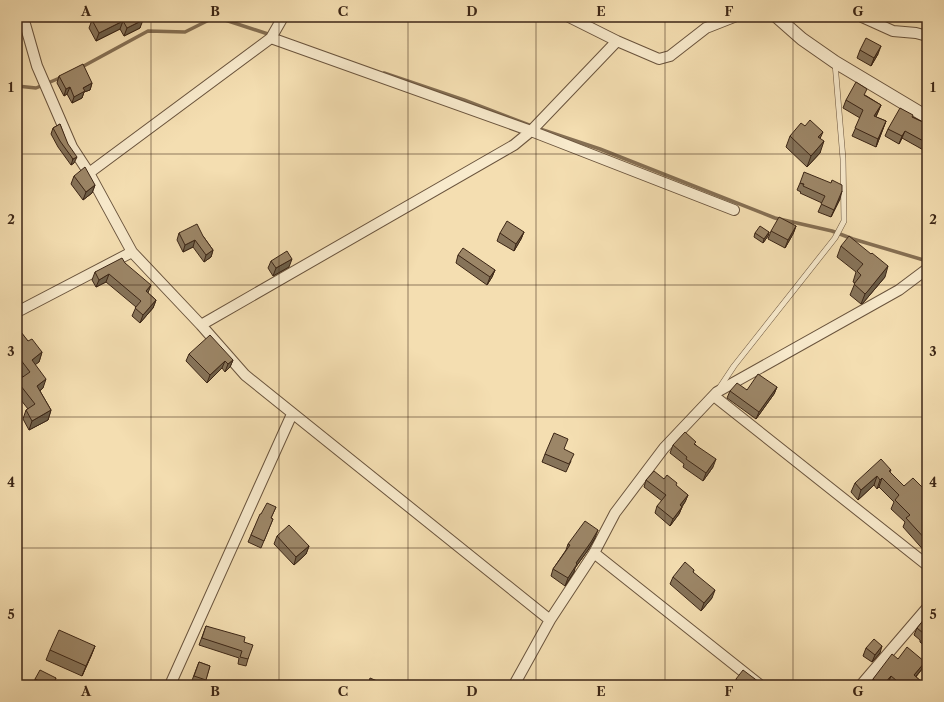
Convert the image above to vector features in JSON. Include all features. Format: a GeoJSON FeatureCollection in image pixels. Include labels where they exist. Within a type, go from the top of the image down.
{"type":"FeatureCollection","features":[{"type":"Feature","properties":{"kind":"street"},"geometry":{"type":"LineString","coordinates":[[23,17],[37,66],[72,147],[90,173],[132,252],[201,325],[245,375],[550,620]]}},
{"type":"Feature","properties":{"kind":"street"},"geometry":{"type":"LineString","coordinates":[[90,173],[271,38],[283,17]]}},
{"type":"Feature","properties":{"kind":"street"},"geometry":{"type":"LineString","coordinates":[[569,17],[617,42],[659,59],[670,56],[706,28],[734,17]]}},
{"type":"Feature","properties":{"kind":"street"},"geometry":{"type":"LineString","coordinates":[[777,17],[802,39],[835,62],[927,117]]}},
{"type":"Feature","properties":{"kind":"street"},"geometry":{"type":"LineString","coordinates":[[862,17],[893,31],[916,33],[927,36]]}},
{"type":"Feature","properties":{"kind":"street"},"geometry":{"type":"LineString","coordinates":[[271,38],[531,131],[734,210]]}},
{"type":"Feature","properties":{"kind":"street"},"geometry":{"type":"LineString","coordinates":[[201,325],[514,145],[531,131],[617,42]]}},
{"type":"Feature","properties":{"kind":"street"},"geometry":{"type":"LineString","coordinates":[[17,312],[132,252]]}},
{"type":"Feature","properties":{"kind":"street"},"geometry":{"type":"LineString","coordinates":[[514,685],[550,620],[594,553],[615,514],[664,448],[715,394],[899,290],[927,269]]}},
{"type":"Feature","properties":{"kind":"street"},"geometry":{"type":"LineString","coordinates":[[715,394],[927,565]]}},
{"type":"Feature","properties":{"kind":"street"},"geometry":{"type":"LineString","coordinates":[[170,685],[292,414]]}},
{"type":"Feature","properties":{"kind":"street"},"geometry":{"type":"LineString","coordinates":[[594,553],[760,685]]}},
{"type":"Feature","properties":{"kind":"street"},"geometry":{"type":"LineString","coordinates":[[861,685],[927,608]]}},
{"type":"Feature","properties":{"kind":"lane"},"geometry":{"type":"LineString","coordinates":[[715,394],[734,366],[835,238],[844,221],[843,159],[835,62]]}},
{"type":"Feature","properties":{"kind":"building"},"geometry":{"type":"Polygon","coordinates":[[[98,17],[141,17],[143,20],[127,28],[123,21],[99,33],[92,20],[98,17]]]}},
{"type":"Feature","properties":{"kind":"building"},"geometry":{"type":"Polygon","coordinates":[[[866,38],[881,46],[874,58],[860,50],[866,38]]]}},
{"type":"Feature","properties":{"kind":"building"},"geometry":{"type":"Polygon","coordinates":[[[83,64],[92,83],[83,88],[85,91],[74,97],[70,87],[66,89],[59,76],[83,64]]]}},
{"type":"Feature","properties":{"kind":"building"},"geometry":{"type":"Polygon","coordinates":[[[856,82],[867,89],[864,95],[881,105],[874,116],[886,121],[878,139],[855,128],[863,110],[846,100],[856,82]]]}},
{"type":"Feature","properties":{"kind":"building"},"geometry":{"type":"Polygon","coordinates":[[[900,108],[913,115],[912,117],[927,124],[927,143],[905,131],[902,136],[888,129],[900,108]]]}},
{"type":"Feature","properties":{"kind":"building"},"geometry":{"type":"Polygon","coordinates":[[[810,120],[823,132],[818,137],[824,141],[811,156],[790,136],[801,123],[805,126],[810,120]]]}},
{"type":"Feature","properties":{"kind":"building"},"geometry":{"type":"Polygon","coordinates":[[[60,124],[68,144],[77,157],[73,159],[53,128],[60,124]]]}},
{"type":"Feature","properties":{"kind":"building"},"geometry":{"type":"Polygon","coordinates":[[[85,167],[95,185],[86,192],[74,176],[85,167]]]}},
{"type":"Feature","properties":{"kind":"building"},"geometry":{"type":"Polygon","coordinates":[[[804,172],[831,183],[832,180],[842,185],[842,191],[834,210],[821,204],[825,196],[803,186],[804,184],[800,183],[804,172]]]}},
{"type":"Feature","properties":{"kind":"building"},"geometry":{"type":"Polygon","coordinates":[[[779,217],[796,226],[788,240],[771,231],[779,217]]]}},
{"type":"Feature","properties":{"kind":"building"},"geometry":{"type":"Polygon","coordinates":[[[507,221],[524,232],[516,244],[500,233],[507,221]]]}},
{"type":"Feature","properties":{"kind":"building"},"geometry":{"type":"Polygon","coordinates":[[[197,224],[213,250],[206,255],[195,240],[185,245],[179,233],[197,224]]]}},
{"type":"Feature","properties":{"kind":"building"},"geometry":{"type":"Polygon","coordinates":[[[760,226],[769,232],[764,239],[755,233],[760,226]]]}},
{"type":"Feature","properties":{"kind":"building"},"geometry":{"type":"Polygon","coordinates":[[[849,236],[888,266],[865,294],[854,284],[861,275],[857,271],[863,264],[841,246],[849,236]]]}},
{"type":"Feature","properties":{"kind":"building"},"geometry":{"type":"Polygon","coordinates":[[[463,248],[495,270],[490,277],[458,255],[463,248]]]}},
{"type":"Feature","properties":{"kind":"building"},"geometry":{"type":"Polygon","coordinates":[[[287,251],[292,259],[276,268],[271,261],[287,251]]]}},
{"type":"Feature","properties":{"kind":"building"},"geometry":{"type":"Polygon","coordinates":[[[122,258],[125,263],[151,285],[146,291],[156,300],[143,315],[135,308],[141,301],[109,274],[99,280],[95,272],[122,258]]]}},
{"type":"Feature","properties":{"kind":"building"},"geometry":{"type":"Polygon","coordinates":[[[18,328],[28,341],[32,339],[42,352],[32,360],[46,379],[37,386],[51,410],[32,421],[26,410],[35,404],[17,381],[30,372],[17,355],[18,328]]]}},
{"type":"Feature","properties":{"kind":"building"},"geometry":{"type":"Polygon","coordinates":[[[210,335],[233,360],[228,364],[225,361],[210,375],[189,354],[210,335]]]}},
{"type":"Feature","properties":{"kind":"building"},"geometry":{"type":"Polygon","coordinates":[[[758,374],[777,387],[759,412],[730,391],[737,383],[747,390],[758,374]]]}},
{"type":"Feature","properties":{"kind":"building"},"geometry":{"type":"Polygon","coordinates":[[[685,432],[696,442],[694,444],[716,459],[706,473],[686,459],[687,457],[673,445],[685,432]]]}},
{"type":"Feature","properties":{"kind":"building"},"geometry":{"type":"Polygon","coordinates":[[[554,433],[568,439],[564,449],[574,454],[569,464],[545,454],[554,433]]]}},
{"type":"Feature","properties":{"kind":"building"},"geometry":{"type":"Polygon","coordinates":[[[881,459],[891,470],[889,471],[904,486],[913,478],[926,491],[927,525],[925,526],[927,529],[927,541],[906,518],[910,515],[895,500],[899,495],[882,478],[880,480],[877,476],[861,490],[855,483],[881,459]]]}},
{"type":"Feature","properties":{"kind":"building"},"geometry":{"type":"Polygon","coordinates":[[[654,471],[664,479],[667,475],[688,495],[680,505],[682,507],[673,519],[657,506],[666,495],[646,480],[654,471]]]}},
{"type":"Feature","properties":{"kind":"building"},"geometry":{"type":"Polygon","coordinates":[[[267,503],[276,507],[264,541],[251,535],[260,514],[267,503]]]}},
{"type":"Feature","properties":{"kind":"building"},"geometry":{"type":"Polygon","coordinates":[[[585,521],[598,530],[568,578],[553,569],[570,545],[568,544],[585,521]]]}},
{"type":"Feature","properties":{"kind":"building"},"geometry":{"type":"Polygon","coordinates":[[[289,525],[309,546],[296,557],[277,536],[289,525]]]}},
{"type":"Feature","properties":{"kind":"building"},"geometry":{"type":"Polygon","coordinates":[[[685,562],[694,570],[693,572],[715,590],[704,603],[673,577],[685,562]]]}},
{"type":"Feature","properties":{"kind":"building"},"geometry":{"type":"Polygon","coordinates":[[[925,618],[927,619],[927,638],[917,628],[925,618]]]}},
{"type":"Feature","properties":{"kind":"building"},"geometry":{"type":"Polygon","coordinates":[[[206,626],[245,637],[244,642],[253,645],[248,659],[240,657],[242,651],[202,638],[206,626]]]}},
{"type":"Feature","properties":{"kind":"building"},"geometry":{"type":"Polygon","coordinates":[[[59,630],[95,646],[86,666],[50,650],[59,630]]]}},
{"type":"Feature","properties":{"kind":"building"},"geometry":{"type":"Polygon","coordinates":[[[874,639],[882,646],[875,655],[866,648],[874,639]]]}},
{"type":"Feature","properties":{"kind":"building"},"geometry":{"type":"Polygon","coordinates":[[[907,647],[925,662],[914,675],[923,683],[923,685],[902,685],[891,676],[883,685],[873,679],[892,654],[898,659],[907,647]]]}},
{"type":"Feature","properties":{"kind":"building"},"geometry":{"type":"Polygon","coordinates":[[[199,662],[210,666],[206,680],[194,676],[199,662]]]}},
{"type":"Feature","properties":{"kind":"building"},"geometry":{"type":"Polygon","coordinates":[[[40,670],[56,678],[52,685],[47,685],[35,679],[40,670]]]}},
{"type":"Feature","properties":{"kind":"building"},"geometry":{"type":"Polygon","coordinates":[[[743,670],[763,685],[743,685],[736,679],[743,670]]]}},
{"type":"Feature","properties":{"kind":"building"},"geometry":{"type":"Polygon","coordinates":[[[370,678],[382,683],[382,685],[368,685],[370,678]]]}},
{"type":"Feature","properties":{"kind":"waterway"},"geometry":{"type":"LineString","coordinates":[[80,68],[148,31],[185,32],[215,17]]}},
{"type":"Feature","properties":{"kind":"waterway"},"geometry":{"type":"LineString","coordinates":[[216,17],[271,35]]}},
{"type":"Feature","properties":{"kind":"waterway"},"geometry":{"type":"LineString","coordinates":[[384,73],[464,100],[529,125]]}},
{"type":"Feature","properties":{"kind":"waterway"},"geometry":{"type":"LineString","coordinates":[[17,86],[36,88],[62,77]]}},
{"type":"Feature","properties":{"kind":"waterway"},"geometry":{"type":"LineString","coordinates":[[537,128],[600,149],[775,218],[832,231],[853,239],[927,261]]}}]}
